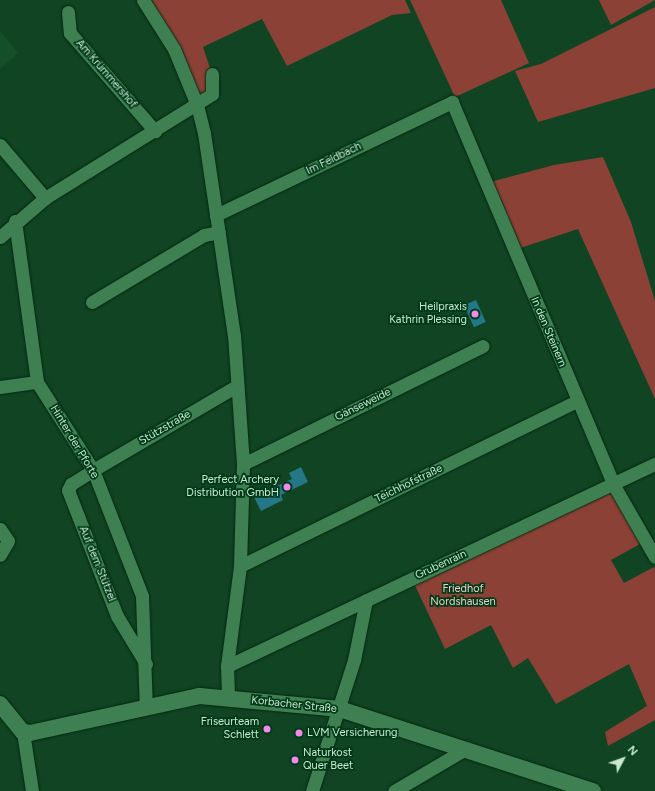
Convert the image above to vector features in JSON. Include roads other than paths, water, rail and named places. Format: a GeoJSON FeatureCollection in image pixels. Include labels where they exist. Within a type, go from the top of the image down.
{"type":"FeatureCollection","features":[{"type":"Feature","properties":{"kind":"street"},"geometry":{"type":"LineString","coordinates":[[142,0],[174,49],[197,105],[219,232],[234,335],[243,464],[240,566],[227,666],[228,698]]}},
{"type":"Feature","properties":{"kind":"street","name":"Am Krümmershof"},"geometry":{"type":"LineString","coordinates":[[68,12],[70,33],[155,131]]}},
{"type":"Feature","properties":{"kind":"street"},"geometry":{"type":"LineString","coordinates":[[0,237],[15,221],[45,198],[197,105],[212,94],[212,74]]}},
{"type":"Feature","properties":{"kind":"street","name":"Im Feldbach"},"geometry":{"type":"LineString","coordinates":[[216,215],[452,102]]}},
{"type":"Feature","properties":{"kind":"street","name":"In den Steinern"},"geometry":{"type":"LineString","coordinates":[[452,102],[613,484],[655,557]]}},
{"type":"Feature","properties":{"kind":"street"},"geometry":{"type":"LineString","coordinates":[[0,145],[45,198]]}},
{"type":"Feature","properties":{"kind":"street","name":"Hinter der Pforte"},"geometry":{"type":"LineString","coordinates":[[15,221],[37,382],[93,470],[142,596],[146,664],[146,708]]}},
{"type":"Feature","properties":{"kind":"street"},"geometry":{"type":"LineString","coordinates":[[92,302],[204,235],[219,232]]}},
{"type":"Feature","properties":{"kind":"street","name":"Gänseweide"},"geometry":{"type":"LineString","coordinates":[[243,464],[483,346]]}},
{"type":"Feature","properties":{"kind":"street"},"geometry":{"type":"LineString","coordinates":[[0,387],[37,382]]}},
{"type":"Feature","properties":{"kind":"street","name":"Stützstraße"},"geometry":{"type":"LineString","coordinates":[[93,470],[237,386]]}},
{"type":"Feature","properties":{"kind":"street","name":"Teichhofstraße"},"geometry":{"type":"LineString","coordinates":[[240,566],[577,401]]}},
{"type":"Feature","properties":{"kind":"street","name":"Grubenrain"},"geometry":{"type":"LineString","coordinates":[[227,666],[655,464]]}},
{"type":"Feature","properties":{"kind":"street","name":"Auf dem Stützel"},"geometry":{"type":"LineString","coordinates":[[93,470],[71,484],[68,490],[69,498],[122,628],[146,664]]}},
{"type":"Feature","properties":{"kind":"street"},"geometry":{"type":"LineString","coordinates":[[0,529],[8,541],[0,555]]}},
{"type":"Feature","properties":{"kind":"street"},"geometry":{"type":"LineString","coordinates":[[312,791],[340,709],[354,660],[366,600]]}},
{"type":"Feature","properties":{"kind":"street","name":"Korbacher Straße"},"geometry":{"type":"LineString","coordinates":[[23,732],[30,733],[200,696],[340,709],[593,791]]}},
{"type":"Feature","properties":{"kind":"street"},"geometry":{"type":"LineString","coordinates":[[0,706],[23,732],[32,791]]}},
{"type":"Feature","properties":{"kind":"street"},"geometry":{"type":"LineString","coordinates":[[394,791],[464,750]]}},
{"type":"Feature","properties":{"kind":"place","name":"Heilpraxis Kathrin Plessing"},"geometry":{"type":"Point","coordinates":[475,314]}},
{"type":"Feature","properties":{"kind":"place","name":"Perfect Archery Distribution GmbH"},"geometry":{"type":"Point","coordinates":[287,487]}},
{"type":"Feature","properties":{"kind":"place","name":"Friseurteam Schlett"},"geometry":{"type":"Point","coordinates":[267,729]}},
{"type":"Feature","properties":{"kind":"place","name":"LVM Versicherung"},"geometry":{"type":"Point","coordinates":[299,733]}},
{"type":"Feature","properties":{"kind":"place","name":"Naturkost Quer Beet"},"geometry":{"type":"Point","coordinates":[295,760]}},
{"type":"Feature","properties":{"kind":"park label","name":"Friedhof Nordshausen"},"geometry":{"type":"Point","coordinates":[463,596]}}]}
